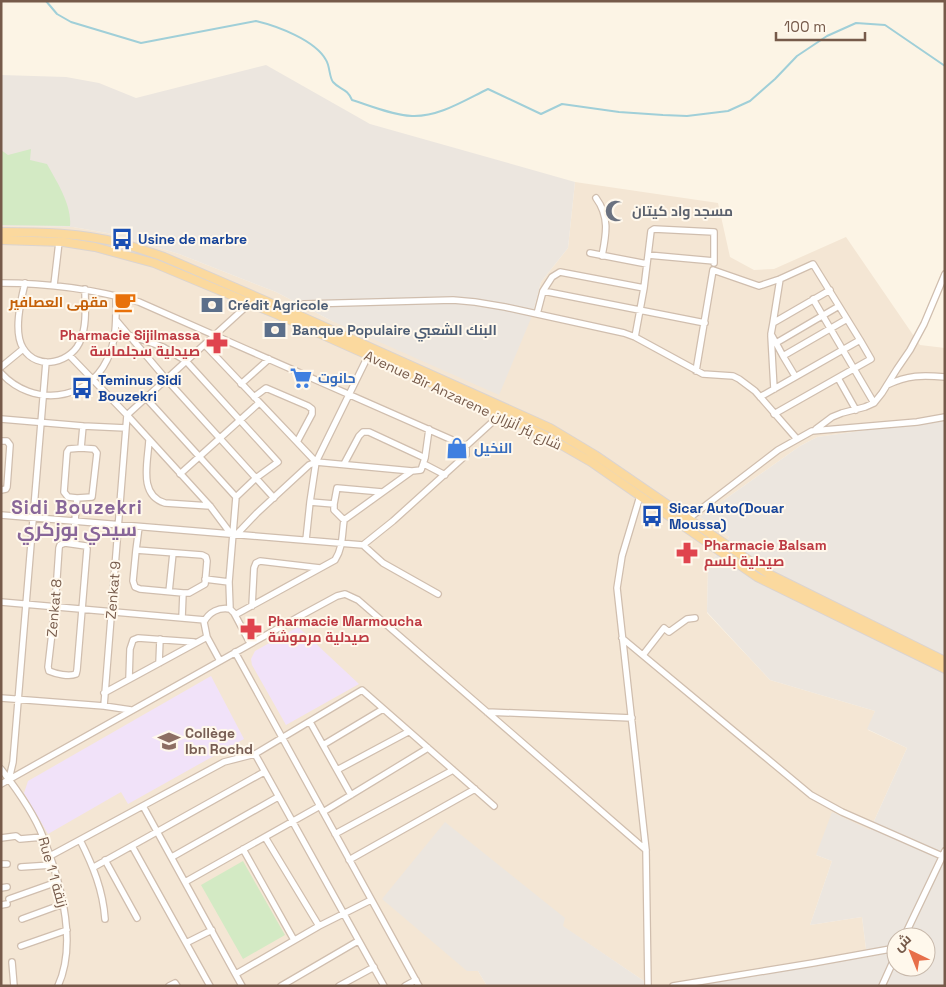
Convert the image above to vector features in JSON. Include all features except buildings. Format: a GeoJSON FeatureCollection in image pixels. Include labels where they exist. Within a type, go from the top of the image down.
{"type":"FeatureCollection","features":[{"type":"Feature","properties":{"kind":"main road","name":"Avenue Bir Anzarene شارع بئر أنزران"},"geometry":{"type":"LineString","coordinates":[[1,232],[64,234],[119,243],[180,264],[550,428],[595,455],[769,574],[945,661]]}},
{"type":"Feature","properties":{"kind":"main road","name":"Avenue Bir Anzarene شارع بئر أنزران"},"geometry":{"type":"LineString","coordinates":[[1,240],[59,242],[95,247],[154,263],[250,303],[500,415],[571,449],[757,577],[945,670]]}},
{"type":"Feature","properties":{"kind":"street"},"geometry":{"type":"LineString","coordinates":[[596,198],[606,220],[606,237],[602,256]]}},
{"type":"Feature","properties":{"kind":"street"},"geometry":{"type":"LineString","coordinates":[[635,338],[644,288],[649,234],[651,230],[714,232],[713,270],[696,371]]}},
{"type":"Feature","properties":{"kind":"street"},"geometry":{"type":"LineString","coordinates":[[54,284],[59,242]]}},
{"type":"Feature","properties":{"kind":"street"},"geometry":{"type":"LineString","coordinates":[[590,253],[647,264]]}},
{"type":"Feature","properties":{"kind":"street"},"geometry":{"type":"LineString","coordinates":[[648,255],[714,261]]}},
{"type":"Feature","properties":{"kind":"street"},"geometry":{"type":"LineString","coordinates":[[713,270],[759,286],[813,264],[871,359],[774,414]]}},
{"type":"Feature","properties":{"kind":"street"},"geometry":{"type":"LineString","coordinates":[[537,314],[543,291],[552,277],[560,272],[644,288]]}},
{"type":"Feature","properties":{"kind":"street"},"geometry":{"type":"LineString","coordinates":[[688,519],[771,455],[832,417],[874,403],[910,350],[924,324],[945,274]]}},
{"type":"Feature","properties":{"kind":"street"},"geometry":{"type":"LineString","coordinates":[[774,389],[770,345],[780,279]]}},
{"type":"Feature","properties":{"kind":"street"},"geometry":{"type":"LineString","coordinates":[[1,283],[54,284],[85,289],[139,302],[466,446]]}},
{"type":"Feature","properties":{"kind":"street"},"geometry":{"type":"LineString","coordinates":[[25,283],[20,306],[19,339],[23,349],[36,359],[46,362],[63,360],[70,356],[77,348],[82,338],[84,325],[85,289]]}},
{"type":"Feature","properties":{"kind":"street"},"geometry":{"type":"LineString","coordinates":[[773,323],[830,290]]}},
{"type":"Feature","properties":{"kind":"street"},"geometry":{"type":"LineString","coordinates":[[543,291],[704,323]]}},
{"type":"Feature","properties":{"kind":"street"},"geometry":{"type":"LineString","coordinates":[[1,373],[16,386],[43,395],[58,396],[70,394],[94,380],[107,360],[115,335],[116,296]]}},
{"type":"Feature","properties":{"kind":"street"},"geometry":{"type":"LineString","coordinates":[[291,312],[304,304],[453,300],[475,302],[608,329],[635,338],[696,371],[714,376],[733,376],[739,379],[760,397],[797,439]]}},
{"type":"Feature","properties":{"kind":"street"},"geometry":{"type":"LineString","coordinates":[[813,300],[874,403]]}},
{"type":"Feature","properties":{"kind":"street"},"geometry":{"type":"LineString","coordinates":[[127,415],[250,303]]}},
{"type":"Feature","properties":{"kind":"street"},"geometry":{"type":"LineString","coordinates":[[776,343],[839,306]]}},
{"type":"Feature","properties":{"kind":"street"},"geometry":{"type":"LineString","coordinates":[[783,356],[847,319]]}},
{"type":"Feature","properties":{"kind":"street"},"geometry":{"type":"LineString","coordinates":[[116,320],[126,334],[274,498]]}},
{"type":"Feature","properties":{"kind":"street"},"geometry":{"type":"LineString","coordinates":[[126,334],[163,347],[186,361],[278,462],[256,478],[236,497],[229,582],[230,609],[250,643]]}},
{"type":"Feature","properties":{"kind":"street"},"geometry":{"type":"LineString","coordinates":[[771,334],[795,376]]}},
{"type":"Feature","properties":{"kind":"street"},"geometry":{"type":"LineString","coordinates":[[760,397],[860,340]]}},
{"type":"Feature","properties":{"kind":"street"},"geometry":{"type":"LineString","coordinates":[[204,345],[316,462]]}},
{"type":"Feature","properties":{"kind":"street"},"geometry":{"type":"LineString","coordinates":[[1,367],[23,349]]}},
{"type":"Feature","properties":{"kind":"street"},"geometry":{"type":"LineString","coordinates":[[70,356],[127,415],[234,534]]}},
{"type":"Feature","properties":{"kind":"street"},"geometry":{"type":"LineString","coordinates":[[306,540],[316,462],[368,356]]}},
{"type":"Feature","properties":{"kind":"street"},"geometry":{"type":"LineString","coordinates":[[241,384],[269,359]]}},
{"type":"Feature","properties":{"kind":"street"},"geometry":{"type":"LineString","coordinates":[[9,779],[13,762],[46,362]]}},
{"type":"Feature","properties":{"kind":"street"},"geometry":{"type":"LineString","coordinates":[[887,385],[901,378],[915,376],[945,377]]}},
{"type":"Feature","properties":{"kind":"street"},"geometry":{"type":"LineString","coordinates":[[838,378],[856,410]]}},
{"type":"Feature","properties":{"kind":"street"},"geometry":{"type":"LineString","coordinates":[[254,397],[266,388],[312,409],[312,414],[297,442]]}},
{"type":"Feature","properties":{"kind":"street"},"geometry":{"type":"LineString","coordinates":[[146,398],[236,497]]}},
{"type":"Feature","properties":{"kind":"street"},"geometry":{"type":"LineString","coordinates":[[180,474],[259,403]]}},
{"type":"Feature","properties":{"kind":"street","name":"Zenkat 9"},"geometry":{"type":"LineString","coordinates":[[104,706],[127,415]]}},
{"type":"Feature","properties":{"kind":"street"},"geometry":{"type":"LineString","coordinates":[[363,545],[445,475],[466,455],[466,446],[500,415]]}},
{"type":"Feature","properties":{"kind":"street"},"geometry":{"type":"LineString","coordinates":[[812,431],[917,422],[945,417]]}},
{"type":"Feature","properties":{"kind":"street"},"geometry":{"type":"LineString","coordinates":[[1,419],[126,428]]}},
{"type":"Feature","properties":{"kind":"street"},"geometry":{"type":"LineString","coordinates":[[81,448],[83,426]]}},
{"type":"Feature","properties":{"kind":"street"},"geometry":{"type":"LineString","coordinates":[[234,534],[310,464],[316,462],[412,471],[421,470],[425,461],[429,429]]}},
{"type":"Feature","properties":{"kind":"street"},"geometry":{"type":"LineString","coordinates":[[344,464],[359,436],[363,432],[369,432],[425,461],[445,475]]}},
{"type":"Feature","properties":{"kind":"street"},"geometry":{"type":"LineString","coordinates":[[149,440],[147,482],[151,495],[165,503],[210,506]]}},
{"type":"Feature","properties":{"kind":"street"},"geometry":{"type":"LineString","coordinates":[[1,441],[7,441],[10,445],[7,486],[6,489],[1,490]]}},
{"type":"Feature","properties":{"kind":"street"},"geometry":{"type":"LineString","coordinates":[[81,448],[94,449],[97,453],[92,498],[68,497],[64,492],[67,452],[69,449],[81,448]]}},
{"type":"Feature","properties":{"kind":"street"},"geometry":{"type":"LineString","coordinates":[[235,615],[335,560],[339,554],[344,520],[412,471]]}},
{"type":"Feature","properties":{"kind":"street"},"geometry":{"type":"LineString","coordinates":[[344,520],[334,510],[336,488],[382,492]]}},
{"type":"Feature","properties":{"kind":"street"},"geometry":{"type":"LineString","coordinates":[[640,496],[622,556],[616,588],[646,850],[648,986]]}},
{"type":"Feature","properties":{"kind":"street"},"geometry":{"type":"LineString","coordinates":[[77,498],[73,544],[86,546],[88,549],[82,610]]}},
{"type":"Feature","properties":{"kind":"street"},"geometry":{"type":"LineString","coordinates":[[310,502],[334,504]]}},
{"type":"Feature","properties":{"kind":"street"},"geometry":{"type":"LineString","coordinates":[[1,515],[363,545],[383,563],[438,594]]}},
{"type":"Feature","properties":{"kind":"street"},"geometry":{"type":"LineString","coordinates":[[139,527],[133,581],[135,587],[185,594],[208,581],[229,582]]}},
{"type":"Feature","properties":{"kind":"street","name":"Zenkat 8"},"geometry":{"type":"LineString","coordinates":[[73,544],[64,543],[59,548],[49,671],[76,674],[82,610]]}},
{"type":"Feature","properties":{"kind":"street"},"geometry":{"type":"LineString","coordinates":[[136,550],[202,555],[206,557],[207,561],[208,581]]}},
{"type":"Feature","properties":{"kind":"street"},"geometry":{"type":"LineString","coordinates":[[169,592],[173,553]]}},
{"type":"Feature","properties":{"kind":"street"},"geometry":{"type":"LineString","coordinates":[[252,606],[254,568],[256,563],[260,561],[321,568]]}},
{"type":"Feature","properties":{"kind":"street"},"geometry":{"type":"LineString","coordinates":[[182,618],[185,594]]}},
{"type":"Feature","properties":{"kind":"street"},"geometry":{"type":"LineString","coordinates":[[1,784],[250,643],[337,596],[345,594],[358,600],[646,850]]}},
{"type":"Feature","properties":{"kind":"street"},"geometry":{"type":"LineString","coordinates":[[1,602],[205,620]]}},
{"type":"Feature","properties":{"kind":"street"},"geometry":{"type":"LineString","coordinates":[[220,661],[207,636],[204,626],[205,620],[211,613],[220,608],[230,609]]}},
{"type":"Feature","properties":{"kind":"street"},"geometry":{"type":"LineString","coordinates":[[643,655],[664,628],[669,632],[687,619],[695,618]]}},
{"type":"Feature","properties":{"kind":"street"},"geometry":{"type":"LineString","coordinates":[[104,693],[207,636]]}},
{"type":"Feature","properties":{"kind":"street"},"geometry":{"type":"LineString","coordinates":[[129,679],[132,641],[138,638],[194,642]]}},
{"type":"Feature","properties":{"kind":"street"},"geometry":{"type":"LineString","coordinates":[[622,638],[811,794],[842,812],[943,854],[909,927]]}},
{"type":"Feature","properties":{"kind":"street"},"geometry":{"type":"LineString","coordinates":[[159,663],[160,639]]}},
{"type":"Feature","properties":{"kind":"street"},"geometry":{"type":"LineString","coordinates":[[235,652],[417,983],[405,986]]}},
{"type":"Feature","properties":{"kind":"street"},"geometry":{"type":"LineString","coordinates":[[50,856],[224,762],[255,754],[362,690],[494,806]]}},
{"type":"Feature","properties":{"kind":"street"},"geometry":{"type":"LineString","coordinates":[[1,698],[132,710]]}},
{"type":"Feature","properties":{"kind":"street"},"geometry":{"type":"LineString","coordinates":[[323,746],[383,709]]}},
{"type":"Feature","properties":{"kind":"street"},"geometry":{"type":"LineString","coordinates":[[487,712],[632,718]]}},
{"type":"Feature","properties":{"kind":"street"},"geometry":{"type":"LineString","coordinates":[[310,722],[351,795]]}},
{"type":"Feature","properties":{"kind":"street"},"geometry":{"type":"LineString","coordinates":[[337,770],[408,732]]}},
{"type":"Feature","properties":{"kind":"street"},"geometry":{"type":"LineString","coordinates":[[185,882],[292,822],[351,795],[428,748]]}},
{"type":"Feature","properties":{"kind":"street"},"geometry":{"type":"LineString","coordinates":[[255,754],[384,986]]}},
{"type":"Feature","properties":{"kind":"street","name":"Rue 1 زنقة 1"},"geometry":{"type":"LineString","coordinates":[[1,769],[9,779],[43,837],[63,904],[67,930],[66,960],[58,986]]}},
{"type":"Feature","properties":{"kind":"street"},"geometry":{"type":"LineString","coordinates":[[335,834],[453,770]]}},
{"type":"Feature","properties":{"kind":"street"},"geometry":{"type":"LineString","coordinates":[[94,867],[264,772]]}},
{"type":"Feature","properties":{"kind":"street"},"geometry":{"type":"LineString","coordinates":[[349,860],[474,789]]}},
{"type":"Feature","properties":{"kind":"street"},"geometry":{"type":"LineString","coordinates":[[172,857],[278,797]]}},
{"type":"Feature","properties":{"kind":"street"},"geometry":{"type":"LineString","coordinates":[[143,806],[242,986]]}},
{"type":"Feature","properties":{"kind":"street"},"geometry":{"type":"LineString","coordinates":[[1,838],[16,836],[20,839],[43,837]]}},
{"type":"Feature","properties":{"kind":"street"},"geometry":{"type":"LineString","coordinates":[[266,837],[319,926]]}},
{"type":"Feature","properties":{"kind":"street"},"geometry":{"type":"LineString","coordinates":[[80,840],[94,867],[102,897],[105,919]]}},
{"type":"Feature","properties":{"kind":"street"},"geometry":{"type":"LineString","coordinates":[[132,846],[210,986]]}},
{"type":"Feature","properties":{"kind":"street"},"geometry":{"type":"LineString","coordinates":[[243,850],[294,940]]}},
{"type":"Feature","properties":{"kind":"street"},"geometry":{"type":"LineString","coordinates":[[105,860],[137,918]]}},
{"type":"Feature","properties":{"kind":"street"},"geometry":{"type":"LineString","coordinates":[[21,867],[52,865]]}},
{"type":"Feature","properties":{"kind":"street"},"geometry":{"type":"LineString","coordinates":[[6,903],[57,882]]}},
{"type":"Feature","properties":{"kind":"street"},"geometry":{"type":"LineString","coordinates":[[236,974],[319,926],[371,900]]}},
{"type":"Feature","properties":{"kind":"street"},"geometry":{"type":"LineString","coordinates":[[22,919],[63,904]]}},
{"type":"Feature","properties":{"kind":"street"},"geometry":{"type":"LineString","coordinates":[[22,946],[67,930]]}},
{"type":"Feature","properties":{"kind":"street"},"geometry":{"type":"LineString","coordinates":[[186,943],[212,930]]}},
{"type":"Feature","properties":{"kind":"street"},"geometry":{"type":"LineString","coordinates":[[281,986],[358,942]]}},
{"type":"Feature","properties":{"kind":"street"},"geometry":{"type":"LineString","coordinates":[[673,986],[886,950]]}},
{"type":"Feature","properties":{"kind":"street"},"geometry":{"type":"LineString","coordinates":[[12,962],[14,986]]}},
{"type":"Feature","properties":{"kind":"street"},"geometry":{"type":"LineString","coordinates":[[339,986],[374,967]]}},
{"type":"Feature","properties":{"kind":"street"},"geometry":{"type":"LineString","coordinates":[[169,986],[175,982],[177,986]]}},
{"type":"Feature","properties":{"kind":"shaded area"},"geometry":{"type":"Polygon","coordinates":[[[266,65],[370,124],[575,182],[568,248],[541,282],[532,316],[499,395],[334,322],[276,292],[179,254],[113,234],[73,227],[1,226],[1,75],[66,77],[99,83],[136,98],[266,65]]]}},
{"type":"Feature","properties":{"kind":"shaded area"},"geometry":{"type":"Polygon","coordinates":[[[575,182],[718,203],[730,257],[754,270],[774,269],[846,237],[920,345],[945,348],[945,419],[817,437],[800,446],[700,517],[729,537],[708,566],[707,613],[770,680],[875,711],[868,730],[907,748],[870,830],[816,855],[832,861],[810,925],[862,917],[867,957],[695,986],[647,986],[644,981],[562,926],[478,971],[487,986],[1,986],[1,226],[73,227],[113,234],[179,254],[276,292],[334,322],[532,316],[541,282],[568,248],[575,182]]]}},
{"type":"Feature","properties":{"kind":"shaded area"},"geometry":{"type":"Polygon","coordinates":[[[945,419],[945,986],[695,986],[867,957],[862,917],[810,925],[832,861],[816,855],[832,812],[870,830],[907,748],[867,729],[875,711],[770,680],[707,612],[708,566],[729,537],[700,517],[800,446],[817,437],[945,419]]]}},
{"type":"Feature","properties":{"kind":"shaded area"},"geometry":{"type":"Polygon","coordinates":[[[298,627],[359,684],[286,725],[252,665],[251,659],[255,651],[298,627]]]}},
{"type":"Feature","properties":{"kind":"shaded area","name":"Collège Ibn Rochd"},"geometry":{"type":"Polygon","coordinates":[[[211,676],[244,739],[128,804],[121,792],[48,834],[24,793],[28,781],[211,676]]]}},
{"type":"Feature","properties":{"kind":"shaded area"},"geometry":{"type":"Polygon","coordinates":[[[445,822],[565,918],[563,926],[644,981],[647,986],[487,986],[478,971],[467,971],[382,899],[445,822]]]}},
{"type":"Feature","properties":{"kind":"green space"},"geometry":{"type":"Polygon","coordinates":[[[31,149],[30,160],[47,164],[59,186],[69,210],[70,226],[1,225],[1,150],[8,155],[31,149]]]}},
{"type":"Feature","properties":{"kind":"green space"},"geometry":{"type":"Polygon","coordinates":[[[243,861],[285,935],[243,959],[201,885],[243,861]]]}},
{"type":"Feature","properties":{"kind":"waterway"},"geometry":{"type":"LineString","coordinates":[[46,1],[57,14],[71,22],[141,43],[256,21],[265,23],[305,40],[321,53],[326,60],[333,82],[346,91],[352,100],[389,112],[412,116],[422,116],[442,111],[488,89],[541,114],[562,104],[619,112],[663,115],[687,116],[728,111],[750,101],[797,56],[827,36],[856,23],[885,25],[945,66]]}},
{"type":"Feature","properties":{"kind":"place","name":"مسجد واد كيتان"},"geometry":{"type":"Point","coordinates":[616,211]}},
{"type":"Feature","properties":{"kind":"place","name":"Usine de marbre"},"geometry":{"type":"Point","coordinates":[122,239]}},
{"type":"Feature","properties":{"kind":"place","name":"مقهى العصافير"},"geometry":{"type":"Point","coordinates":[125,302]}},
{"type":"Feature","properties":{"kind":"place","name":"Crédit Agricole"},"geometry":{"type":"Point","coordinates":[212,305]}},
{"type":"Feature","properties":{"kind":"place","name":"Banque Populaire البنك الشعبي"},"geometry":{"type":"Point","coordinates":[275,330]}},
{"type":"Feature","properties":{"kind":"place","name":"Pharmacie Sijilmassa صيدلية سجلماسة"},"geometry":{"type":"Point","coordinates":[217,343]}},
{"type":"Feature","properties":{"kind":"place","name":"حانوت"},"geometry":{"type":"Point","coordinates":[301,378]}},
{"type":"Feature","properties":{"kind":"place","name":"Teminus Sidi Bouzekri"},"geometry":{"type":"Point","coordinates":[82,388]}},
{"type":"Feature","properties":{"kind":"place","name":"النخيل"},"geometry":{"type":"Point","coordinates":[457,448]}},
{"type":"Feature","properties":{"kind":"place","name":"Sicar Auto(Douar Moussa)"},"geometry":{"type":"Point","coordinates":[652,516]}},
{"type":"Feature","properties":{"kind":"place","name":"Pharmacie Balsam صيدلية بلسم"},"geometry":{"type":"Point","coordinates":[687,553]}},
{"type":"Feature","properties":{"kind":"place","name":"Pharmacie Marmoucha صيدلية مرموشة"},"geometry":{"type":"Point","coordinates":[251,629]}},
{"type":"Feature","properties":{"kind":"place","name":"Collège Ibn Rochd"},"geometry":{"type":"Point","coordinates":[169,741]}},
{"type":"Feature","properties":{"kind":"district","name":"Sidi Bouzekri سيدي بوزكري"},"geometry":{"type":"Point","coordinates":[77,518]}}]}
